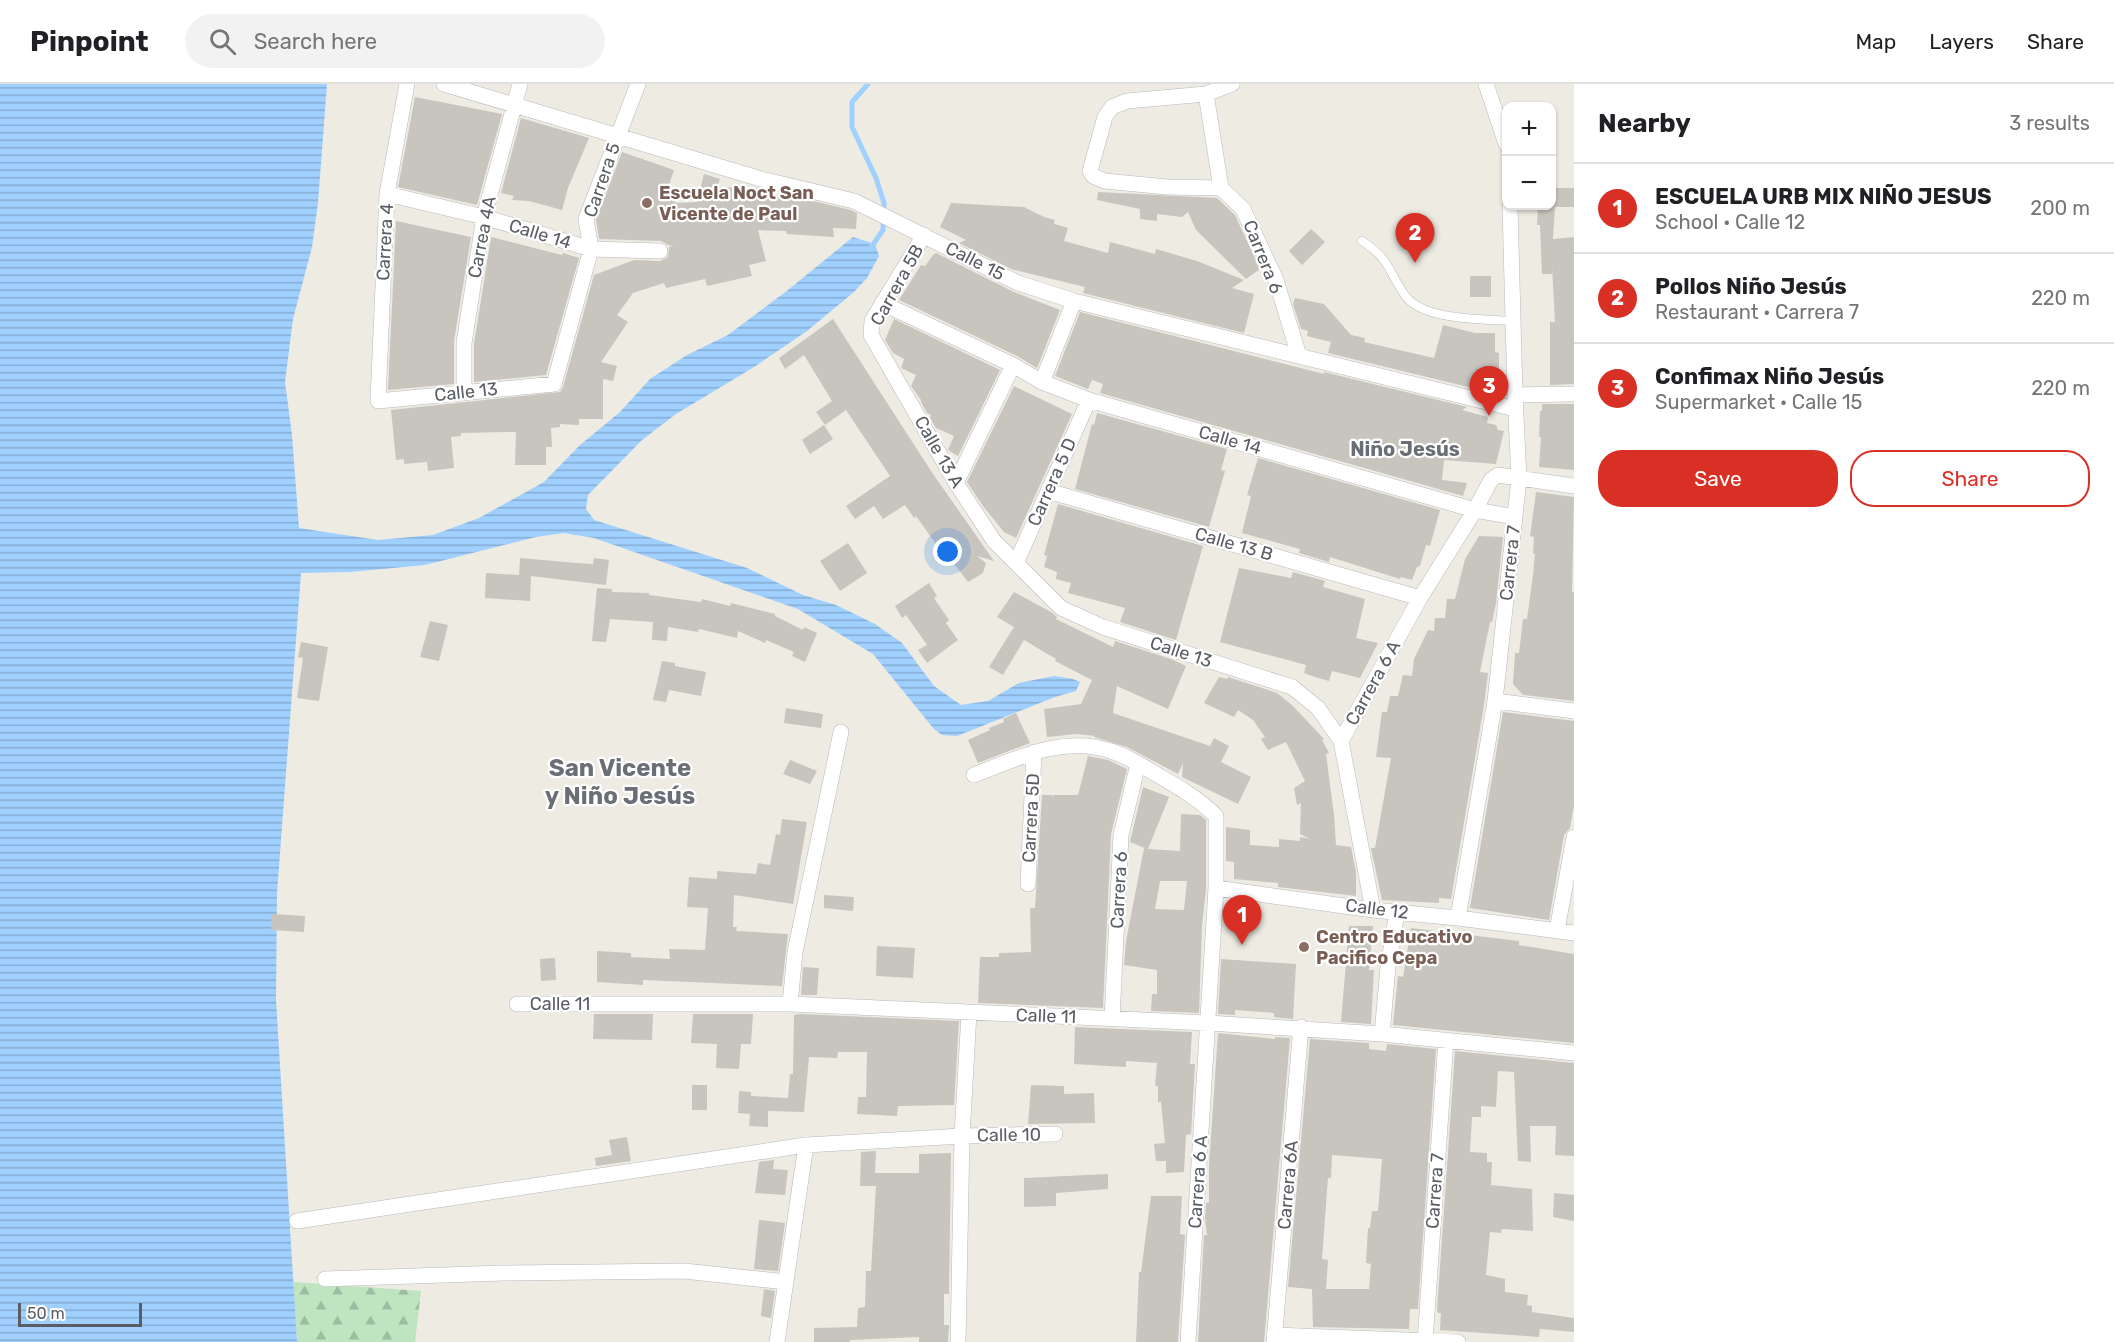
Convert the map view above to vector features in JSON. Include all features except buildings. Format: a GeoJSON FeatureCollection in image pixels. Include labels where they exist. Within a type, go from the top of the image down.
{"type":"FeatureCollection","features":[{"type":"Feature","properties":{"kind":"street","name":"Carrera 4"},"geometry":{"type":"LineString","coordinates":[[378,401],[387,194],[407,84]]}},
{"type":"Feature","properties":{"kind":"street","name":"Calle 15"},"geometry":{"type":"LineString","coordinates":[[444,84],[761,179],[854,201],[1018,284],[1074,302],[1299,356],[1515,402],[1574,394]]}},
{"type":"Feature","properties":{"kind":"street","name":"Carrea 4A"},"geometry":{"type":"LineString","coordinates":[[464,393],[464,343],[484,217],[520,84]]}},
{"type":"Feature","properties":{"kind":"street","name":"Carrera 5"},"geometry":{"type":"LineString","coordinates":[[554,384],[591,249],[586,219],[638,84]]}},
{"type":"Feature","properties":{"kind":"street"},"geometry":{"type":"LineString","coordinates":[[1206,93],[1221,188],[1167,187],[1105,181],[1093,176],[1090,171],[1105,117],[1112,107],[1127,101],[1206,93],[1232,84]]}},
{"type":"Feature","properties":{"kind":"street"},"geometry":{"type":"LineString","coordinates":[[1486,84],[1502,132]]}},
{"type":"Feature","properties":{"kind":"street","name":"Carrera 6"},"geometry":{"type":"LineString","coordinates":[[1221,188],[1243,210],[1276,280],[1299,356]]}},
{"type":"Feature","properties":{"kind":"street","name":"Calle 14"},"geometry":{"type":"LineString","coordinates":[[387,194],[484,217],[591,249],[660,251]]}},
{"type":"Feature","properties":{"kind":"street","name":"Carrera 7"},"geometry":{"type":"LineString","coordinates":[[1458,918],[1494,701],[1519,479],[1510,210]]}},
{"type":"Feature","properties":{"kind":"street","name":"Carrera 5B"},"geometry":{"type":"LineString","coordinates":[[871,335],[872,321],[924,235]]}},
{"type":"Feature","properties":{"kind":"street"},"geometry":{"type":"LineString","coordinates":[[1042,382],[1074,302]]}},
{"type":"Feature","properties":{"kind":"street","name":"Calle 14"},"geometry":{"type":"LineString","coordinates":[[882,303],[1013,364],[1042,382],[1089,400],[1475,510],[1515,518]]}},
{"type":"Feature","properties":{"kind":"street","name":"Calle 13 A"},"geometry":{"type":"LineString","coordinates":[[871,335],[956,483],[994,541],[1016,563]]}},
{"type":"Feature","properties":{"kind":"street"},"geometry":{"type":"LineString","coordinates":[[956,483],[1013,364]]}},
{"type":"Feature","properties":{"kind":"street","name":"Calle 13"},"geometry":{"type":"LineString","coordinates":[[378,401],[554,384]]}},
{"type":"Feature","properties":{"kind":"street","name":"Carrera 5 D"},"geometry":{"type":"LineString","coordinates":[[1016,563],[1089,400]]}},
{"type":"Feature","properties":{"kind":"street"},"geometry":{"type":"LineString","coordinates":[[1475,510],[1494,477],[1502,475],[1574,486]]}},
{"type":"Feature","properties":{"kind":"street","name":"Calle 13 B"},"geometry":{"type":"LineString","coordinates":[[1048,491],[1420,598]]}},
{"type":"Feature","properties":{"kind":"street","name":"Carrera 6 A"},"geometry":{"type":"LineString","coordinates":[[1373,910],[1341,741],[1420,598],[1475,510]]}},
{"type":"Feature","properties":{"kind":"street","name":"Calle 13"},"geometry":{"type":"LineString","coordinates":[[1016,563],[1061,608],[1103,627],[1292,687],[1318,708],[1341,741]]}},
{"type":"Feature","properties":{"kind":"street"},"geometry":{"type":"LineString","coordinates":[[1494,701],[1574,711]]}},
{"type":"Feature","properties":{"kind":"street"},"geometry":{"type":"LineString","coordinates":[[790,1004],[795,952],[841,732]]}},
{"type":"Feature","properties":{"kind":"street"},"geometry":{"type":"LineString","coordinates":[[974,775],[1034,752],[1052,748],[1080,745],[1111,750],[1189,793],[1216,816],[1216,888],[1208,1023]]}},
{"type":"Feature","properties":{"kind":"street","name":"Carrera 5D"},"geometry":{"type":"LineString","coordinates":[[1028,884],[1034,752]]}},
{"type":"Feature","properties":{"kind":"street","name":"Carrera 6"},"geometry":{"type":"LineString","coordinates":[[1112,1019],[1121,835],[1138,764]]}},
{"type":"Feature","properties":{"kind":"street"},"geometry":{"type":"LineString","coordinates":[[1557,930],[1574,837]]}},
{"type":"Feature","properties":{"kind":"street","name":"Calle 12"},"geometry":{"type":"LineString","coordinates":[[1216,888],[1373,910],[1574,933]]}},
{"type":"Feature","properties":{"kind":"street"},"geometry":{"type":"LineString","coordinates":[[1382,1034],[1388,967],[1397,912]]}},
{"type":"Feature","properties":{"kind":"street","name":"Calle 11"},"geometry":{"type":"LineString","coordinates":[[517,1004],[790,1004],[1301,1027],[1574,1053]]}},
{"type":"Feature","properties":{"kind":"street"},"geometry":{"type":"LineString","coordinates":[[958,1342],[962,1136],[969,1013]]}},
{"type":"Feature","properties":{"kind":"street","name":"Carrera 6 A"},"geometry":{"type":"LineString","coordinates":[[1188,1342],[1208,1023]]}},
{"type":"Feature","properties":{"kind":"street","name":"Carrera 6A"},"geometry":{"type":"LineString","coordinates":[[1274,1339],[1301,1027]]}},
{"type":"Feature","properties":{"kind":"street","name":"Carrera 7"},"geometry":{"type":"LineString","coordinates":[[1425,1341],[1446,1041]]}},
{"type":"Feature","properties":{"kind":"street","name":"Calle 10"},"geometry":{"type":"LineString","coordinates":[[297,1221],[806,1145],[962,1136],[1055,1134]]}},
{"type":"Feature","properties":{"kind":"street"},"geometry":{"type":"LineString","coordinates":[[777,1342],[806,1145]]}},
{"type":"Feature","properties":{"kind":"street"},"geometry":{"type":"LineString","coordinates":[[325,1279],[504,1273],[684,1271],[786,1282]]}},
{"type":"Feature","properties":{"kind":"street"},"geometry":{"type":"LineString","coordinates":[[1274,1339],[1458,1342]]}},
{"type":"Feature","properties":{"kind":"lane"},"geometry":{"type":"LineString","coordinates":[[1362,241],[1383,256],[1405,297],[1414,305],[1434,314],[1513,321]]}},
{"type":"Feature","properties":{"kind":"green space"},"geometry":{"type":"Polygon","coordinates":[[[293,1282],[421,1291],[415,1342],[297,1342],[293,1282]]]}},
{"type":"Feature","properties":{"kind":"water"},"geometry":{"type":"Polygon","coordinates":[[[0,84],[327,84],[318,203],[312,247],[293,319],[285,382],[292,435],[299,528],[378,540],[433,535],[479,518],[544,482],[580,445],[620,412],[650,379],[687,355],[728,335],[853,237],[875,244],[879,256],[867,278],[854,292],[807,331],[754,367],[676,414],[642,440],[588,495],[586,509],[594,520],[747,568],[803,595],[836,605],[875,624],[902,643],[934,686],[961,705],[988,701],[1019,683],[1054,676],[1080,682],[1076,691],[1055,697],[957,736],[942,735],[934,729],[873,654],[798,609],[594,538],[564,533],[536,537],[425,565],[350,572],[301,573],[277,893],[276,1000],[297,1342],[0,1342],[0,84]]]}},
{"type":"Feature","properties":{"kind":"waterway"},"geometry":{"type":"LineString","coordinates":[[868,84],[852,102],[852,127],[876,178],[884,203],[883,230],[870,249]]}},
{"type":"Feature","properties":{"kind":"place","name":"Escuela Noct San Vicente de Paul"},"geometry":{"type":"Point","coordinates":[647,203]}},
{"type":"Feature","properties":{"kind":"place","name":"Pollos Niño Jesús"},"geometry":{"type":"Point","coordinates":[1415,263]}},
{"type":"Feature","properties":{"kind":"place","name":"Confimax Niño Jesús"},"geometry":{"type":"Point","coordinates":[1489,416]}},
{"type":"Feature","properties":{"kind":"place","name":"ESCUELA URB MIX NIÑO JESUS"},"geometry":{"type":"Point","coordinates":[1242,945]}},
{"type":"Feature","properties":{"kind":"place","name":"Centro Educativo Pacifico Cepa"},"geometry":{"type":"Point","coordinates":[1304,947]}},
{"type":"Feature","properties":{"kind":"district","name":"Niño Jesús"},"geometry":{"type":"Point","coordinates":[1405,449]}},
{"type":"Feature","properties":{"kind":"district","name":"San Vicente y Niño Jesús"},"geometry":{"type":"Point","coordinates":[620,782]}}]}
